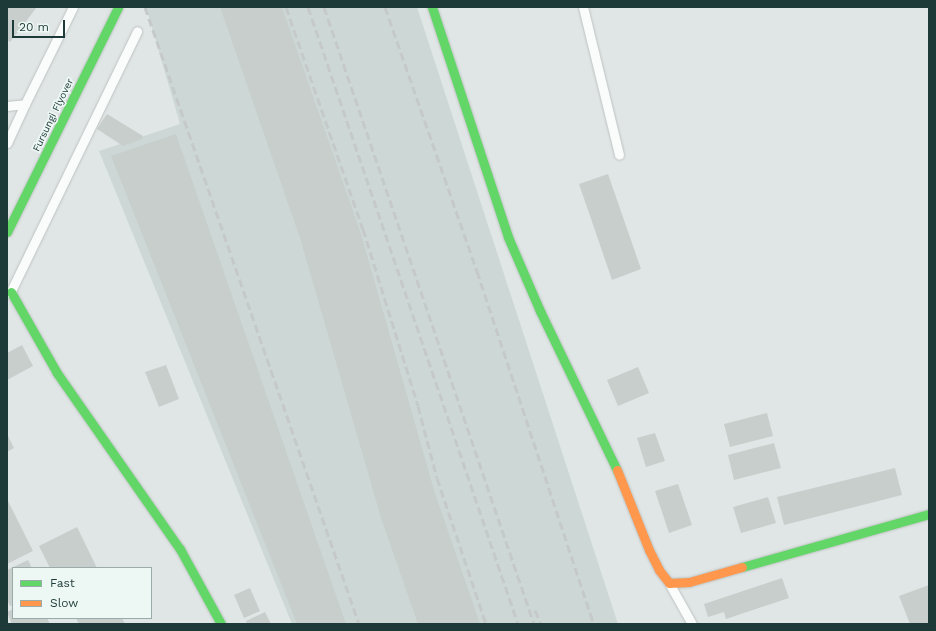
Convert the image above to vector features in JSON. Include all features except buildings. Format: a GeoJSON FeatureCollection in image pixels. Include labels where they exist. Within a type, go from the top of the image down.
{"type":"FeatureCollection","features":[{"type":"Feature","properties":{"kind":"main road","name":"Fursungi Flyover"},"geometry":{"type":"LineString","coordinates":[[7,232],[118,7]]}},
{"type":"Feature","properties":{"kind":"main road"},"geometry":{"type":"LineString","coordinates":[[432,7],[508,237],[540,311],[614,462],[649,550],[669,583],[689,582],[929,514]]}},
{"type":"Feature","properties":{"kind":"main road"},"geometry":{"type":"LineString","coordinates":[[9,296],[57,373],[180,549],[221,624]]}},
{"type":"Feature","properties":{"kind":"lane"},"geometry":{"type":"LineString","coordinates":[[583,7],[619,155]]}},
{"type":"Feature","properties":{"kind":"lane"},"geometry":{"type":"LineString","coordinates":[[7,142],[71,8]]}},
{"type":"Feature","properties":{"kind":"lane"},"geometry":{"type":"LineString","coordinates":[[9,296],[137,30]]}},
{"type":"Feature","properties":{"kind":"lane"},"geometry":{"type":"LineString","coordinates":[[7,106],[25,104]]}},
{"type":"Feature","properties":{"kind":"lane"},"geometry":{"type":"LineString","coordinates":[[669,583],[692,624]]}},
{"type":"Feature","properties":{"kind":"shaded area"},"geometry":{"type":"Polygon","coordinates":[[[146,7],[417,7],[618,624],[292,624],[99,151],[180,124],[146,7]]]}},
{"type":"Feature","properties":{"kind":"railway"},"geometry":{"type":"LineString","coordinates":[[145,7],[359,624]]}},
{"type":"Feature","properties":{"kind":"railway"},"geometry":{"type":"LineString","coordinates":[[286,7],[363,229],[418,406],[437,478],[486,624]]}},
{"type":"Feature","properties":{"kind":"railway"},"geometry":{"type":"LineString","coordinates":[[308,7],[518,624]]}},
{"type":"Feature","properties":{"kind":"railway"},"geometry":{"type":"LineString","coordinates":[[324,7],[534,624]]}},
{"type":"Feature","properties":{"kind":"railway"},"geometry":{"type":"LineString","coordinates":[[385,7],[477,271],[594,624]]}},
{"type":"Feature","properties":{"kind":"railway"},"geometry":{"type":"LineString","coordinates":[[535,610],[541,624]]}},
{"type":"Feature","properties":{"kind":"traffic: fast"},"geometry":{"type":"LineString","coordinates":[[7,232],[118,7]]}},
{"type":"Feature","properties":{"kind":"traffic: fast"},"geometry":{"type":"LineString","coordinates":[[432,7],[508,237],[540,311],[617,470]]}},
{"type":"Feature","properties":{"kind":"traffic: fast"},"geometry":{"type":"LineString","coordinates":[[11,292],[57,373],[180,549],[221,624]]}},
{"type":"Feature","properties":{"kind":"traffic: fast"},"geometry":{"type":"LineString","coordinates":[[742,567],[929,514]]}},
{"type":"Feature","properties":{"kind":"traffic: slow"},"geometry":{"type":"LineString","coordinates":[[617,470],[649,550],[659,570],[669,583],[689,582],[742,567]]}}]}
